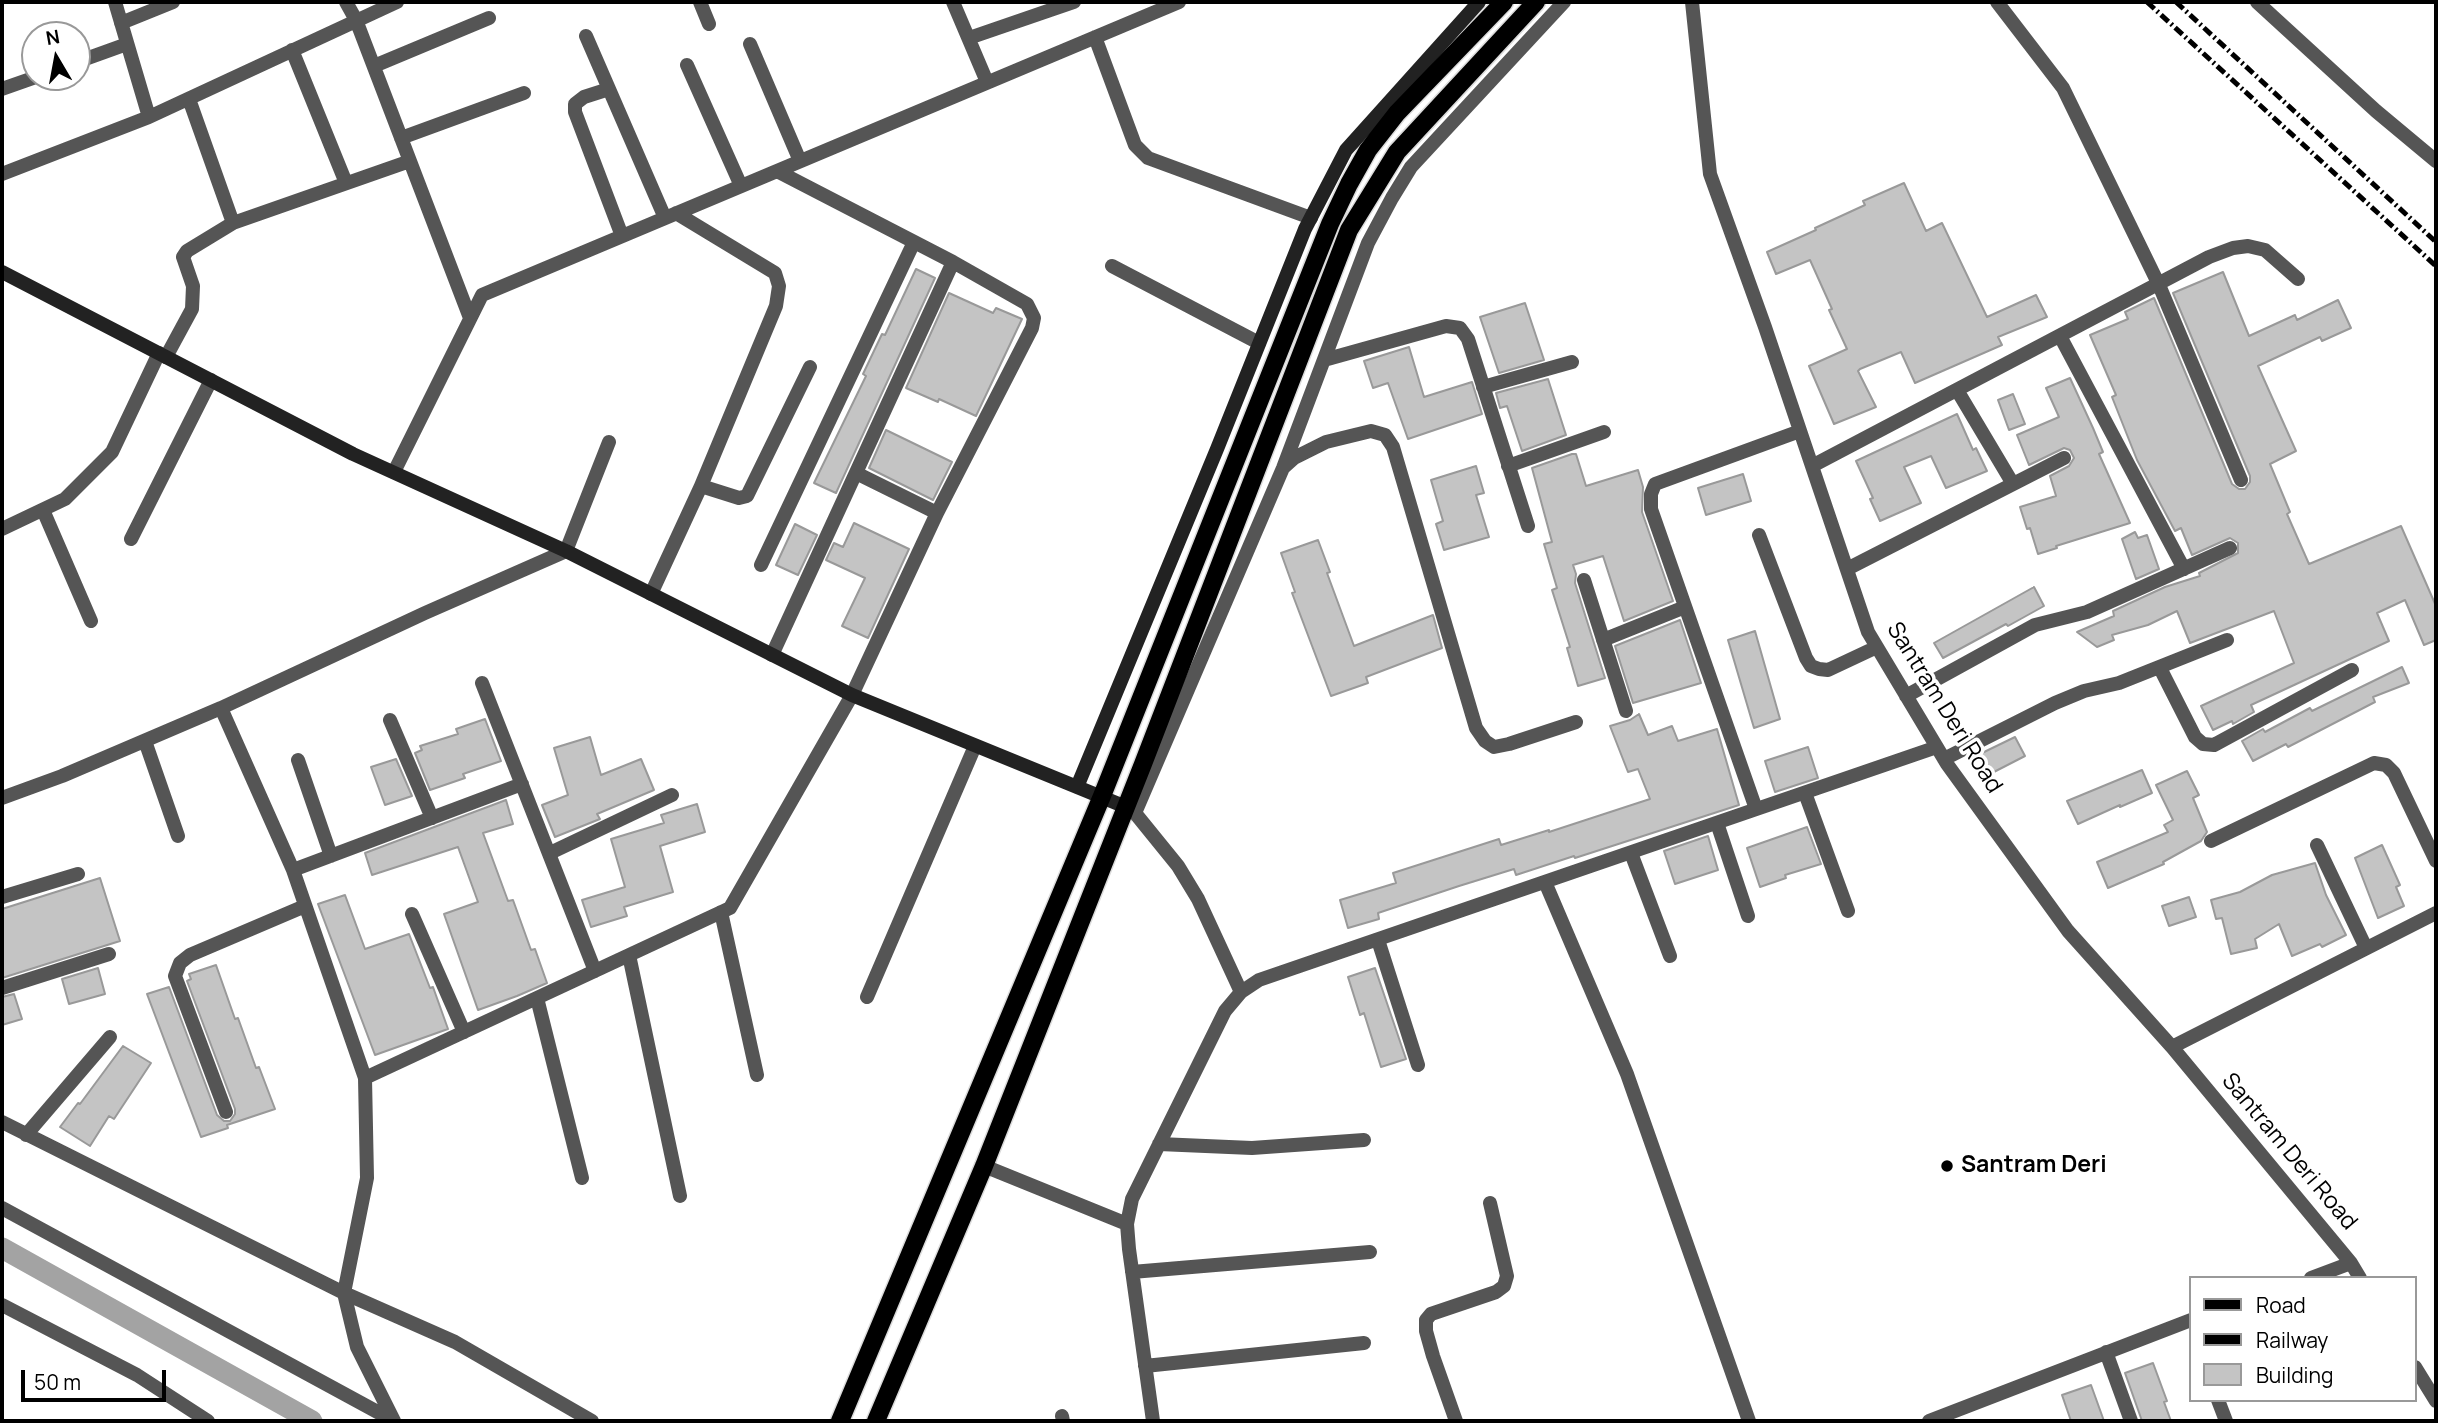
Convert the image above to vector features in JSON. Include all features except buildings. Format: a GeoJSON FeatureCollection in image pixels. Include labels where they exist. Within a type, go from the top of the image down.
{"type":"FeatureCollection","features":[{"type":"Feature","properties":{"kind":"main road"},"geometry":{"type":"LineString","coordinates":[[1077,787],[1311,218],[1346,150],[1479,2]]}},
{"type":"Feature","properties":{"kind":"main road"},"geometry":{"type":"LineString","coordinates":[[839,1421],[1118,758],[1329,224],[1368,150],[1397,113],[1504,2]]}},
{"type":"Feature","properties":{"kind":"main road"},"geometry":{"type":"LineString","coordinates":[[876,1421],[1130,810],[1143,764],[1349,229],[1397,152],[1536,2]]}},
{"type":"Feature","properties":{"kind":"main road"},"geometry":{"type":"LineString","coordinates":[[2,272],[394,472],[566,551],[852,695],[1102,796],[1130,810]]}},
{"type":"Feature","properties":{"kind":"street"},"geometry":{"type":"LineString","coordinates":[[115,2],[149,117]]}},
{"type":"Feature","properties":{"kind":"street"},"geometry":{"type":"LineString","coordinates":[[121,23],[173,2]]}},
{"type":"Feature","properties":{"kind":"street"},"geometry":{"type":"LineString","coordinates":[[346,2],[356,20],[470,318]]}},
{"type":"Feature","properties":{"kind":"street"},"geometry":{"type":"LineString","coordinates":[[2,174],[149,117],[397,2]]}},
{"type":"Feature","properties":{"kind":"street"},"geometry":{"type":"LineString","coordinates":[[700,2],[709,24]]}},
{"type":"Feature","properties":{"kind":"street"},"geometry":{"type":"LineString","coordinates":[[953,2],[986,82]]}},
{"type":"Feature","properties":{"kind":"street"},"geometry":{"type":"LineString","coordinates":[[969,38],[1073,2]]}},
{"type":"Feature","properties":{"kind":"street"},"geometry":{"type":"LineString","coordinates":[[394,472],[482,295],[1179,2]]}},
{"type":"Feature","properties":{"kind":"street"},"geometry":{"type":"LineString","coordinates":[[1241,992],[1198,899],[1178,866],[1130,810],[1283,468],[1368,243],[1411,167],[1564,2]]}},
{"type":"Feature","properties":{"kind":"street"},"geometry":{"type":"LineString","coordinates":[[1997,2],[2063,88],[2158,285],[2241,480]]}},
{"type":"Feature","properties":{"kind":"street"},"geometry":{"type":"LineString","coordinates":[[2257,2],[2365,101],[2436,161]]}},
{"type":"Feature","properties":{"kind":"street","name":"Santram Deri Road"},"geometry":{"type":"LineString","coordinates":[[1691,5],[1710,174],[1868,632],[1940,753],[2068,931],[2172,1047],[2351,1263],[2359,1276]]}},
{"type":"Feature","properties":{"kind":"street"},"geometry":{"type":"LineString","coordinates":[[374,66],[489,18]]}},
{"type":"Feature","properties":{"kind":"street"},"geometry":{"type":"LineString","coordinates":[[586,36],[671,216],[775,273],[779,286],[776,306],[701,486],[651,594]]}},
{"type":"Feature","properties":{"kind":"street"},"geometry":{"type":"LineString","coordinates":[[1095,37],[1135,145],[1148,158],[1311,218]]}},
{"type":"Feature","properties":{"kind":"street"},"geometry":{"type":"LineString","coordinates":[[91,57],[127,44]]}},
{"type":"Feature","properties":{"kind":"street"},"geometry":{"type":"LineString","coordinates":[[750,44],[800,161]]}},
{"type":"Feature","properties":{"kind":"street"},"geometry":{"type":"LineString","coordinates":[[292,50],[346,183]]}},
{"type":"Feature","properties":{"kind":"street"},"geometry":{"type":"LineString","coordinates":[[687,65],[741,186]]}},
{"type":"Feature","properties":{"kind":"street"},"geometry":{"type":"LineString","coordinates":[[2,89],[21,82]]}},
{"type":"Feature","properties":{"kind":"street"},"geometry":{"type":"LineString","coordinates":[[609,89],[584,97],[575,104],[575,112],[622,236]]}},
{"type":"Feature","properties":{"kind":"street"},"geometry":{"type":"LineString","coordinates":[[401,138],[524,93]]}},
{"type":"Feature","properties":{"kind":"street"},"geometry":{"type":"LineString","coordinates":[[189,99],[233,223]]}},
{"type":"Feature","properties":{"kind":"street"},"geometry":{"type":"LineString","coordinates":[[2,529],[65,499],[111,452],[163,355],[192,309],[192,286],[183,257],[187,251],[233,223],[410,161]]}},
{"type":"Feature","properties":{"kind":"street"},"geometry":{"type":"LineString","coordinates":[[365,1078],[730,908],[852,695],[937,513],[1032,328],[1034,318],[1027,304],[953,262],[777,171]]}},
{"type":"Feature","properties":{"kind":"street"},"geometry":{"type":"LineString","coordinates":[[761,565],[914,242]]}},
{"type":"Feature","properties":{"kind":"street"},"geometry":{"type":"LineString","coordinates":[[1812,466],[2209,257],[2233,248],[2248,246],[2265,250],[2298,279]]}},
{"type":"Feature","properties":{"kind":"street"},"geometry":{"type":"LineString","coordinates":[[772,654],[953,262]]}},
{"type":"Feature","properties":{"kind":"street"},"geometry":{"type":"LineString","coordinates":[[1112,266],[1259,343]]}},
{"type":"Feature","properties":{"kind":"street"},"geometry":{"type":"LineString","coordinates":[[1324,360],[1446,326],[1460,328],[1468,339],[1528,527]]}},
{"type":"Feature","properties":{"kind":"street"},"geometry":{"type":"LineString","coordinates":[[2060,336],[2184,569]]}},
{"type":"Feature","properties":{"kind":"street"},"geometry":{"type":"LineString","coordinates":[[1483,387],[1572,362]]}},
{"type":"Feature","properties":{"kind":"street"},"geometry":{"type":"LineString","coordinates":[[701,486],[739,498],[747,496],[810,367]]}},
{"type":"Feature","properties":{"kind":"street"},"geometry":{"type":"LineString","coordinates":[[131,539],[211,380]]}},
{"type":"Feature","properties":{"kind":"street"},"geometry":{"type":"LineString","coordinates":[[1957,390],[2013,484]]}},
{"type":"Feature","properties":{"kind":"street"},"geometry":{"type":"LineString","coordinates":[[1283,468],[1294,458],[1326,442],[1371,431],[1385,435],[1393,447],[1476,728],[1485,741],[1494,747],[1576,722]]}},
{"type":"Feature","properties":{"kind":"street"},"geometry":{"type":"LineString","coordinates":[[1756,810],[1651,509],[1651,494],[1655,484],[1800,431]]}},
{"type":"Feature","properties":{"kind":"street"},"geometry":{"type":"LineString","coordinates":[[1508,466],[1604,432]]}},
{"type":"Feature","properties":{"kind":"street"},"geometry":{"type":"LineString","coordinates":[[2,798],[62,776],[221,708],[566,551],[609,442]]}},
{"type":"Feature","properties":{"kind":"street"},"geometry":{"type":"LineString","coordinates":[[1846,569],[2064,458]]}},
{"type":"Feature","properties":{"kind":"street"},"geometry":{"type":"LineString","coordinates":[[856,473],[937,513]]}},
{"type":"Feature","properties":{"kind":"street"},"geometry":{"type":"LineString","coordinates":[[43,510],[91,621]]}},
{"type":"Feature","properties":{"kind":"street"},"geometry":{"type":"LineString","coordinates":[[1759,535],[1811,666],[1828,670],[1877,648]]}},
{"type":"Feature","properties":{"kind":"street"},"geometry":{"type":"LineString","coordinates":[[1906,696],[2035,625],[2087,612],[2230,548]]}},
{"type":"Feature","properties":{"kind":"street"},"geometry":{"type":"LineString","coordinates":[[1584,580],[1626,711]]}},
{"type":"Feature","properties":{"kind":"street"},"geometry":{"type":"LineString","coordinates":[[1603,640],[1685,607]]}},
{"type":"Feature","properties":{"kind":"street"},"geometry":{"type":"LineString","coordinates":[[1153,1421],[1132,1272],[1128,1224],[1132,1199],[1225,1011],[1241,992],[1259,980],[1717,823],[1805,793],[1940,753],[2084,691],[2119,683],[2227,640]]}},
{"type":"Feature","properties":{"kind":"street"},"geometry":{"type":"LineString","coordinates":[[2160,668],[2195,737],[2203,744],[2214,744],[2352,670]]}},
{"type":"Feature","properties":{"kind":"street"},"geometry":{"type":"LineString","coordinates":[[482,683],[595,971]]}},
{"type":"Feature","properties":{"kind":"street"},"geometry":{"type":"LineString","coordinates":[[221,708],[293,870],[365,1078],[367,1178],[344,1293],[357,1347],[394,1421]]}},
{"type":"Feature","properties":{"kind":"street"},"geometry":{"type":"LineString","coordinates":[[390,720],[432,818]]}},
{"type":"Feature","properties":{"kind":"street"},"geometry":{"type":"LineString","coordinates":[[145,741],[178,836]]}},
{"type":"Feature","properties":{"kind":"street"},"geometry":{"type":"LineString","coordinates":[[867,997],[975,746]]}},
{"type":"Feature","properties":{"kind":"street"},"geometry":{"type":"LineString","coordinates":[[298,760],[331,856]]}},
{"type":"Feature","properties":{"kind":"street"},"geometry":{"type":"LineString","coordinates":[[2211,841],[2374,763],[2386,765],[2395,773],[2436,861]]}},
{"type":"Feature","properties":{"kind":"street"},"geometry":{"type":"LineString","coordinates":[[293,870],[522,783]]}},
{"type":"Feature","properties":{"kind":"street"},"geometry":{"type":"LineString","coordinates":[[1805,793],[1848,911]]}},
{"type":"Feature","properties":{"kind":"street"},"geometry":{"type":"LineString","coordinates":[[550,853],[673,795]]}},
{"type":"Feature","properties":{"kind":"street"},"geometry":{"type":"LineString","coordinates":[[1717,823],[1748,916]]}},
{"type":"Feature","properties":{"kind":"street"},"geometry":{"type":"LineString","coordinates":[[2317,845],[2366,948]]}},
{"type":"Feature","properties":{"kind":"street"},"geometry":{"type":"LineString","coordinates":[[1631,853],[1670,956]]}},
{"type":"Feature","properties":{"kind":"street"},"geometry":{"type":"LineString","coordinates":[[2,897],[79,874]]}},
{"type":"Feature","properties":{"kind":"street"},"geometry":{"type":"LineString","coordinates":[[1545,882],[1627,1074],[1749,1421]]}},
{"type":"Feature","properties":{"kind":"street"},"geometry":{"type":"LineString","coordinates":[[226,1112],[175,976],[180,963],[190,955],[305,906]]}},
{"type":"Feature","properties":{"kind":"street"},"geometry":{"type":"LineString","coordinates":[[721,912],[757,1075]]}},
{"type":"Feature","properties":{"kind":"street"},"geometry":{"type":"LineString","coordinates":[[2172,1047],[2436,913]]}},
{"type":"Feature","properties":{"kind":"street"},"geometry":{"type":"LineString","coordinates":[[412,914],[464,1032]]}},
{"type":"Feature","properties":{"kind":"street"},"geometry":{"type":"LineString","coordinates":[[1378,940],[1418,1065]]}},
{"type":"Feature","properties":{"kind":"street"},"geometry":{"type":"LineString","coordinates":[[2,988],[109,954]]}},
{"type":"Feature","properties":{"kind":"street"},"geometry":{"type":"LineString","coordinates":[[629,956],[680,1196]]}},
{"type":"Feature","properties":{"kind":"street"},"geometry":{"type":"LineString","coordinates":[[537,998],[582,1178]]}},
{"type":"Feature","properties":{"kind":"street"},"geometry":{"type":"LineString","coordinates":[[26,1135],[110,1037]]}},
{"type":"Feature","properties":{"kind":"street"},"geometry":{"type":"LineString","coordinates":[[2,1122],[344,1293],[455,1342],[592,1421]]}},
{"type":"Feature","properties":{"kind":"street"},"geometry":{"type":"LineString","coordinates":[[1159,1144],[1252,1148],[1364,1140]]}},
{"type":"Feature","properties":{"kind":"street"},"geometry":{"type":"LineString","coordinates":[[984,1166],[1128,1224]]}},
{"type":"Feature","properties":{"kind":"street"},"geometry":{"type":"LineString","coordinates":[[1456,1421],[1433,1356],[1426,1320],[1431,1314],[1496,1292],[1504,1286],[1507,1276],[1490,1203]]}},
{"type":"Feature","properties":{"kind":"street"},"geometry":{"type":"LineString","coordinates":[[2,1208],[394,1421]]}},
{"type":"Feature","properties":{"kind":"street"},"geometry":{"type":"LineString","coordinates":[[1132,1272],[1370,1252]]}},
{"type":"Feature","properties":{"kind":"street"},"geometry":{"type":"LineString","coordinates":[[2316,1276],[2351,1263]]}},
{"type":"Feature","properties":{"kind":"street"},"geometry":{"type":"LineString","coordinates":[[2,1305],[137,1375],[208,1421]]}},
{"type":"Feature","properties":{"kind":"street"},"geometry":{"type":"LineString","coordinates":[[1929,1421],[2106,1352],[2190,1325]]}},
{"type":"Feature","properties":{"kind":"street"},"geometry":{"type":"LineString","coordinates":[[1145,1366],[1364,1343]]}},
{"type":"Feature","properties":{"kind":"street"},"geometry":{"type":"LineString","coordinates":[[2106,1352],[2131,1421]]}},
{"type":"Feature","properties":{"kind":"street"},"geometry":{"type":"LineString","coordinates":[[2417,1370],[2436,1401]]}},
{"type":"Feature","properties":{"kind":"street"},"geometry":{"type":"LineString","coordinates":[[2219,1402],[2226,1421]]}},
{"type":"Feature","properties":{"kind":"waterway"},"geometry":{"type":"LineString","coordinates":[[2,1248],[312,1421]]}},
{"type":"Feature","properties":{"kind":"railway"},"geometry":{"type":"LineString","coordinates":[[2147,2],[2436,266]]}},
{"type":"Feature","properties":{"kind":"railway"},"geometry":{"type":"LineString","coordinates":[[2176,2],[2436,242]]}},
{"type":"Feature","properties":{"kind":"place","name":"Santram Deri"},"geometry":{"type":"Point","coordinates":[1947,1166]}}]}
